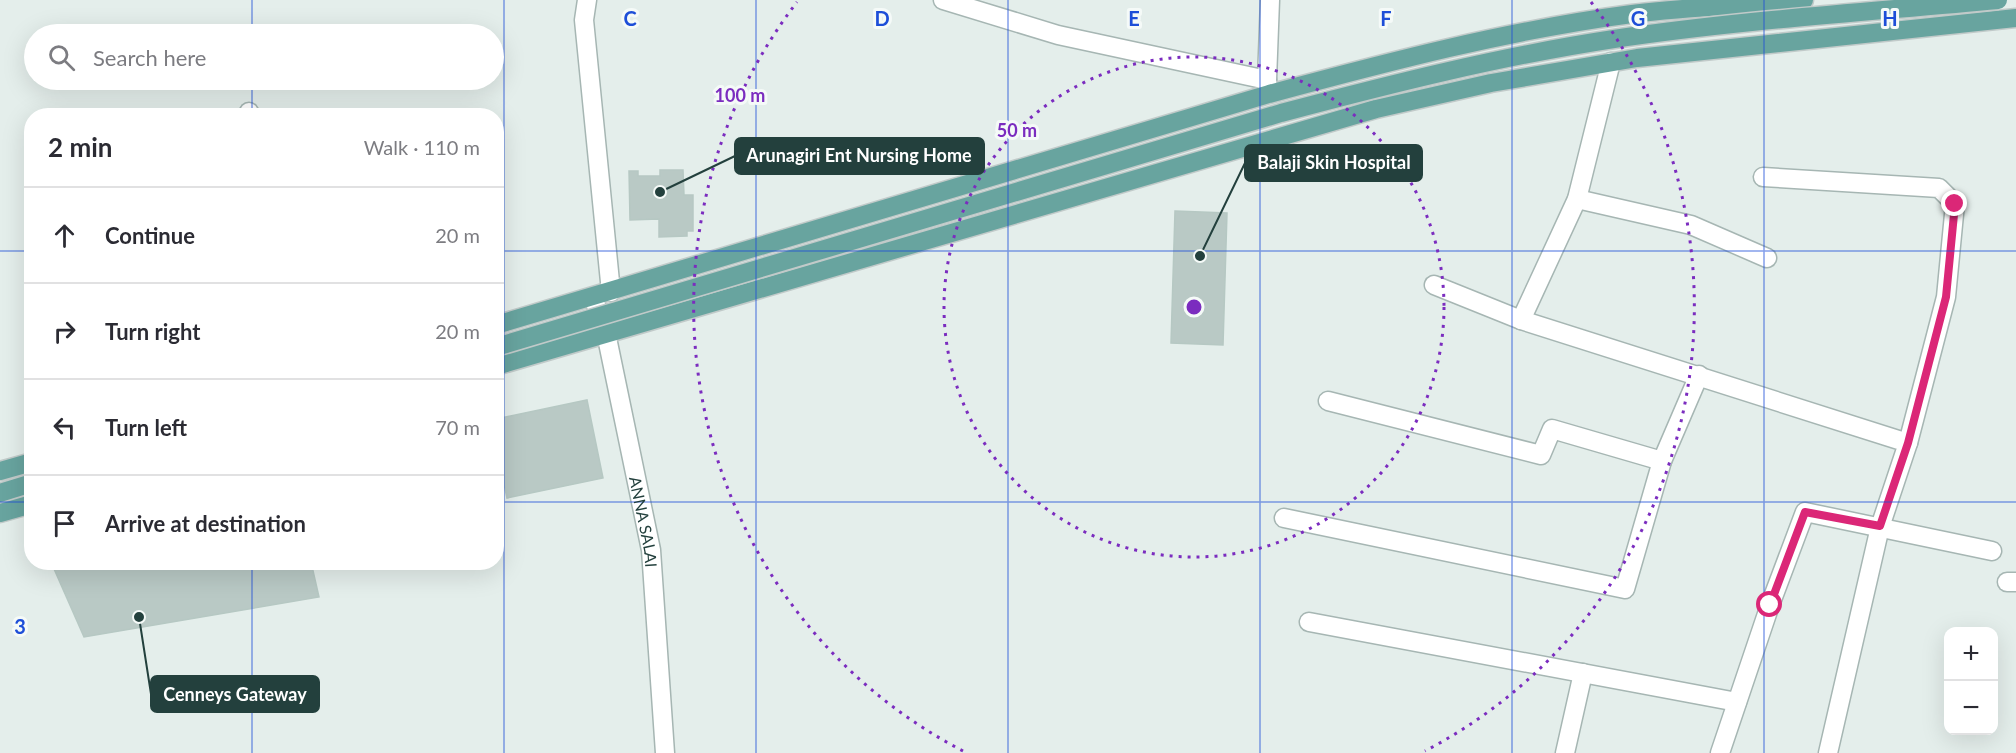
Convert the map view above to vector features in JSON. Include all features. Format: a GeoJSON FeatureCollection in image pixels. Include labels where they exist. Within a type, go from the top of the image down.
{"type":"FeatureCollection","features":[{"type":"Feature","properties":{"kind":"main road"},"geometry":{"type":"LineString","coordinates":[[504,323],[611,292],[1268,87],[1633,7],[1804,0]]}},
{"type":"Feature","properties":{"kind":"main road"},"geometry":{"type":"LineString","coordinates":[[504,345],[1281,113],[1391,85],[1540,51],[1624,38],[1675,31],[1998,0]]}},
{"type":"Feature","properties":{"kind":"main road"},"geometry":{"type":"LineString","coordinates":[[1633,7],[1637,58]]}},
{"type":"Feature","properties":{"kind":"main road"},"geometry":{"type":"LineString","coordinates":[[504,364],[1376,109],[1491,83],[1637,58],[2016,18]]}},
{"type":"Feature","properties":{"kind":"main road"},"geometry":{"type":"LineString","coordinates":[[0,471],[24,464]]}},
{"type":"Feature","properties":{"kind":"main road"},"geometry":{"type":"LineString","coordinates":[[0,493],[24,486]]}},
{"type":"Feature","properties":{"kind":"main road"},"geometry":{"type":"LineString","coordinates":[[0,513],[24,506]]}},
{"type":"Feature","properties":{"kind":"street"},"geometry":{"type":"LineString","coordinates":[[587,0],[584,20],[611,292]]}},
{"type":"Feature","properties":{"kind":"street"},"geometry":{"type":"LineString","coordinates":[[943,0],[1058,35],[1268,87],[1270,0]]}},
{"type":"Feature","properties":{"kind":"street"},"geometry":{"type":"LineString","coordinates":[[1521,320],[1577,199],[1611,62]]}},
{"type":"Feature","properties":{"kind":"street"},"geometry":{"type":"LineString","coordinates":[[1763,177],[1939,188],[1955,204],[1946,297],[1908,443],[1880,526],[1828,753]]}},
{"type":"Feature","properties":{"kind":"street"},"geometry":{"type":"LineString","coordinates":[[1577,199],[1691,225],[1767,258]]}},
{"type":"Feature","properties":{"kind":"street"},"geometry":{"type":"LineString","coordinates":[[1434,285],[1521,320],[1700,375],[1908,443]]}},
{"type":"Feature","properties":{"kind":"street","name":"ANNA SALAI"},"geometry":{"type":"LineString","coordinates":[[593,297],[606,333],[651,550],[665,753]]}},
{"type":"Feature","properties":{"kind":"street"},"geometry":{"type":"LineString","coordinates":[[1284,518],[1625,589],[1662,461],[1700,375]]}},
{"type":"Feature","properties":{"kind":"street"},"geometry":{"type":"LineString","coordinates":[[1328,401],[1541,455],[1552,429],[1662,461]]}},
{"type":"Feature","properties":{"kind":"street"},"geometry":{"type":"LineString","coordinates":[[1720,753],[1770,605],[1805,512],[1992,551]]}},
{"type":"Feature","properties":{"kind":"street"},"geometry":{"type":"LineString","coordinates":[[1309,622],[1737,702]]}},
{"type":"Feature","properties":{"kind":"street"},"geometry":{"type":"LineString","coordinates":[[1565,753],[1583,673]]}},
{"type":"Feature","properties":{"kind":"building"},"geometry":{"type":"Polygon","coordinates":[[[660,170],[683,170],[684,195],[693,195],[693,231],[687,231],[687,236],[659,237],[659,219],[630,220],[629,171],[638,171],[638,176],[660,176],[660,170]]]}},
{"type":"Feature","properties":{"kind":"building"},"geometry":{"type":"Polygon","coordinates":[[[1175,211],[1227,213],[1223,345],[1171,343],[1175,211]]]}},
{"type":"Feature","properties":{"kind":"building"},"geometry":{"type":"Polygon","coordinates":[[[587,400],[603,478],[507,498],[504,484],[504,417],[587,400]]]}},
{"type":"Feature","properties":{"kind":"building"},"geometry":{"type":"Polygon","coordinates":[[[55,570],[313,570],[319,597],[84,637],[55,570]]]}},
{"type":"Feature","properties":{"kind":"place","name":"Arunagiri Ent Nursing Home"},"geometry":{"type":"Point","coordinates":[660,192]}},
{"type":"Feature","properties":{"kind":"place","name":"Balaji Skin Hospital"},"geometry":{"type":"Point","coordinates":[1200,256]}},
{"type":"Feature","properties":{"kind":"place","name":"Cenneys Gateway"},"geometry":{"type":"Point","coordinates":[139,617]}},
{"type":"Feature","properties":{"kind":"route"},"geometry":{"type":"LineString","coordinates":[[1770,605],[1805,512],[1880,526],[1908,443],[1946,297],[1955,204]]}}]}
